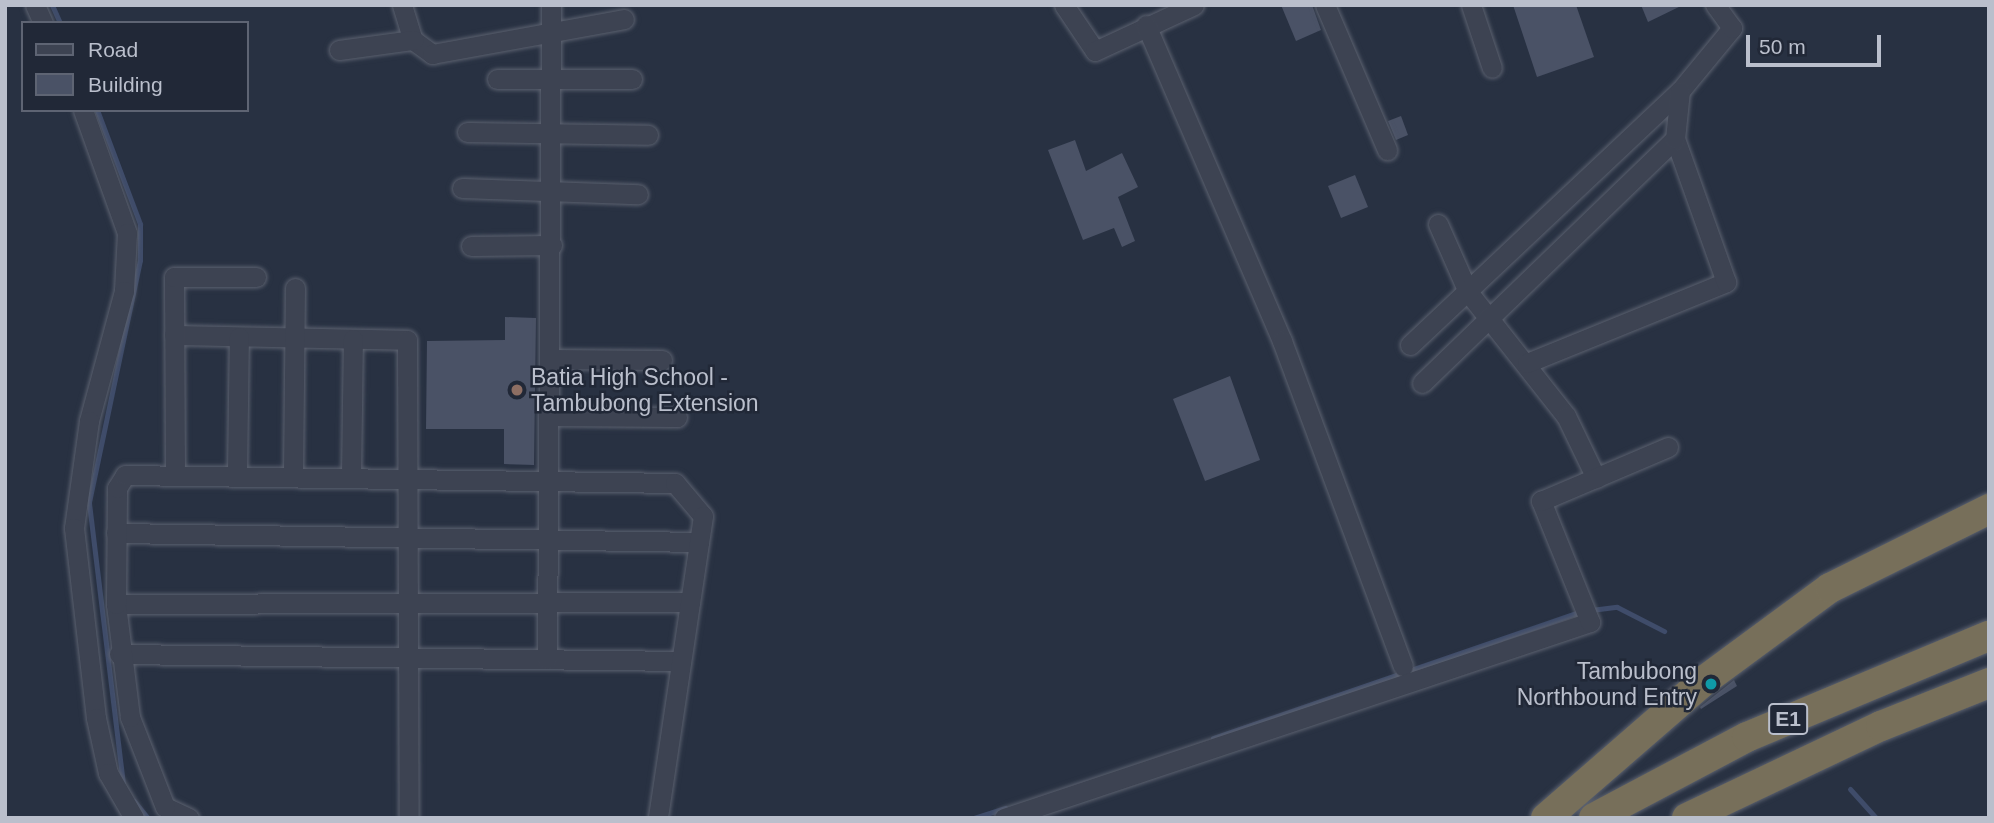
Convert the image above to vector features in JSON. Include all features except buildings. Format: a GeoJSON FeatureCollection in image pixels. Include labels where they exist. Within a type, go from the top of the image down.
{"type":"FeatureCollection","features":[{"type":"Feature","properties":{"kind":"highway"},"geometry":{"type":"LineString","coordinates":[[1546,818],[1705,680],[1830,588],[1989,509]]}},
{"type":"Feature","properties":{"kind":"highway","name":"E1"},"geometry":{"type":"LineString","coordinates":[[1594,818],[1747,737],[1989,636]]}},
{"type":"Feature","properties":{"kind":"highway","name":"E1"},"geometry":{"type":"LineString","coordinates":[[1688,818],[1794,766],[1989,683]]}},
{"type":"Feature","properties":{"kind":"highway"},"geometry":{"type":"LineString","coordinates":[[1724,818],[1794,766]]}},
{"type":"Feature","properties":{"kind":"street"},"geometry":{"type":"LineString","coordinates":[[402,5],[412,40],[432,54],[624,19]]}},
{"type":"Feature","properties":{"kind":"street"},"geometry":{"type":"LineString","coordinates":[[547,659],[555,134],[551,5]]}},
{"type":"Feature","properties":{"kind":"street"},"geometry":{"type":"LineString","coordinates":[[1064,5],[1095,51],[1194,5]]}},
{"type":"Feature","properties":{"kind":"street"},"geometry":{"type":"LineString","coordinates":[[1325,5],[1387,150]]}},
{"type":"Feature","properties":{"kind":"street"},"geometry":{"type":"LineString","coordinates":[[1471,5],[1492,68]]}},
{"type":"Feature","properties":{"kind":"street"},"geometry":{"type":"LineString","coordinates":[[1410,345],[1680,91],[1732,28],[1715,5]]}},
{"type":"Feature","properties":{"kind":"street"},"geometry":{"type":"LineString","coordinates":[[1146,25],[1282,341],[1403,666]]}},
{"type":"Feature","properties":{"kind":"street"},"geometry":{"type":"LineString","coordinates":[[339,50],[412,40]]}},
{"type":"Feature","properties":{"kind":"street"},"geometry":{"type":"LineString","coordinates":[[497,79],[632,79]]}},
{"type":"Feature","properties":{"kind":"street"},"geometry":{"type":"LineString","coordinates":[[1527,363],[1726,282],[1675,139],[1680,91]]}},
{"type":"Feature","properties":{"kind":"street"},"geometry":{"type":"LineString","coordinates":[[84,112],[127,233],[124,291],[89,421],[74,528],[96,718],[108,773],[134,818]]}},
{"type":"Feature","properties":{"kind":"street"},"geometry":{"type":"LineString","coordinates":[[467,132],[648,135]]}},
{"type":"Feature","properties":{"kind":"street"},"geometry":{"type":"LineString","coordinates":[[1422,383],[1494,319],[1675,139]]}},
{"type":"Feature","properties":{"kind":"street"},"geometry":{"type":"LineString","coordinates":[[462,188],[638,194]]}},
{"type":"Feature","properties":{"kind":"street"},"geometry":{"type":"LineString","coordinates":[[1438,224],[1468,292],[1494,319],[1527,363],[1543,394],[1576,431],[1596,478]]}},
{"type":"Feature","properties":{"kind":"street"},"geometry":{"type":"LineString","coordinates":[[471,246],[552,245]]}},
{"type":"Feature","properties":{"kind":"street"},"geometry":{"type":"LineString","coordinates":[[175,472],[174,277],[256,277]]}},
{"type":"Feature","properties":{"kind":"street"},"geometry":{"type":"LineString","coordinates":[[293,475],[295,288]]}},
{"type":"Feature","properties":{"kind":"street"},"geometry":{"type":"LineString","coordinates":[[174,335],[407,340],[408,479],[404,662],[409,818]]}},
{"type":"Feature","properties":{"kind":"street"},"geometry":{"type":"LineString","coordinates":[[237,474],[239,337]]}},
{"type":"Feature","properties":{"kind":"street"},"geometry":{"type":"LineString","coordinates":[[351,477],[353,339]]}},
{"type":"Feature","properties":{"kind":"street"},"geometry":{"type":"LineString","coordinates":[[550,359],[662,360]]}},
{"type":"Feature","properties":{"kind":"street"},"geometry":{"type":"LineString","coordinates":[[550,416],[677,417]]}},
{"type":"Feature","properties":{"kind":"street"},"geometry":{"type":"LineString","coordinates":[[1004,818],[1590,622],[1541,501],[1668,447]]}},
{"type":"Feature","properties":{"kind":"street"},"geometry":{"type":"LineString","coordinates":[[189,818],[165,807],[148,774],[119,654],[116,604],[117,488],[125,475],[175,472],[675,483],[703,516],[658,818]]}},
{"type":"Feature","properties":{"kind":"street"},"geometry":{"type":"LineString","coordinates":[[116,533],[407,541],[699,542]]}},
{"type":"Feature","properties":{"kind":"street"},"geometry":{"type":"LineString","coordinates":[[116,604],[406,599],[690,602]]}},
{"type":"Feature","properties":{"kind":"street"},"geometry":{"type":"LineString","coordinates":[[119,654],[404,662],[547,659],[681,661]]}},
{"type":"Feature","properties":{"kind":"waterway"},"geometry":{"type":"LineString","coordinates":[[52,5],[59,21]]}},
{"type":"Feature","properties":{"kind":"waterway"},"geometry":{"type":"LineString","coordinates":[[98,112],[140,224],[140,260],[89,503],[123,785]]}},
{"type":"Feature","properties":{"kind":"waterway"},"geometry":{"type":"LineString","coordinates":[[1591,610],[1617,607],[1664,631]]}},
{"type":"Feature","properties":{"kind":"waterway"},"geometry":{"type":"LineString","coordinates":[[1213,738],[1581,611]]}},
{"type":"Feature","properties":{"kind":"waterway"},"geometry":{"type":"LineString","coordinates":[[1850,789],[1876,818]]}},
{"type":"Feature","properties":{"kind":"waterway"},"geometry":{"type":"LineString","coordinates":[[134,801],[148,818]]}},
{"type":"Feature","properties":{"kind":"waterway"},"geometry":{"type":"LineString","coordinates":[[974,818],[1005,808]]}},
{"type":"Feature","properties":{"kind":"place","name":"Batia High School - Tambubong Extension"},"geometry":{"type":"Point","coordinates":[517,390]}},
{"type":"Feature","properties":{"kind":"place","name":"Tambubong Northbound Entry"},"geometry":{"type":"Point","coordinates":[1711,684]}}]}
